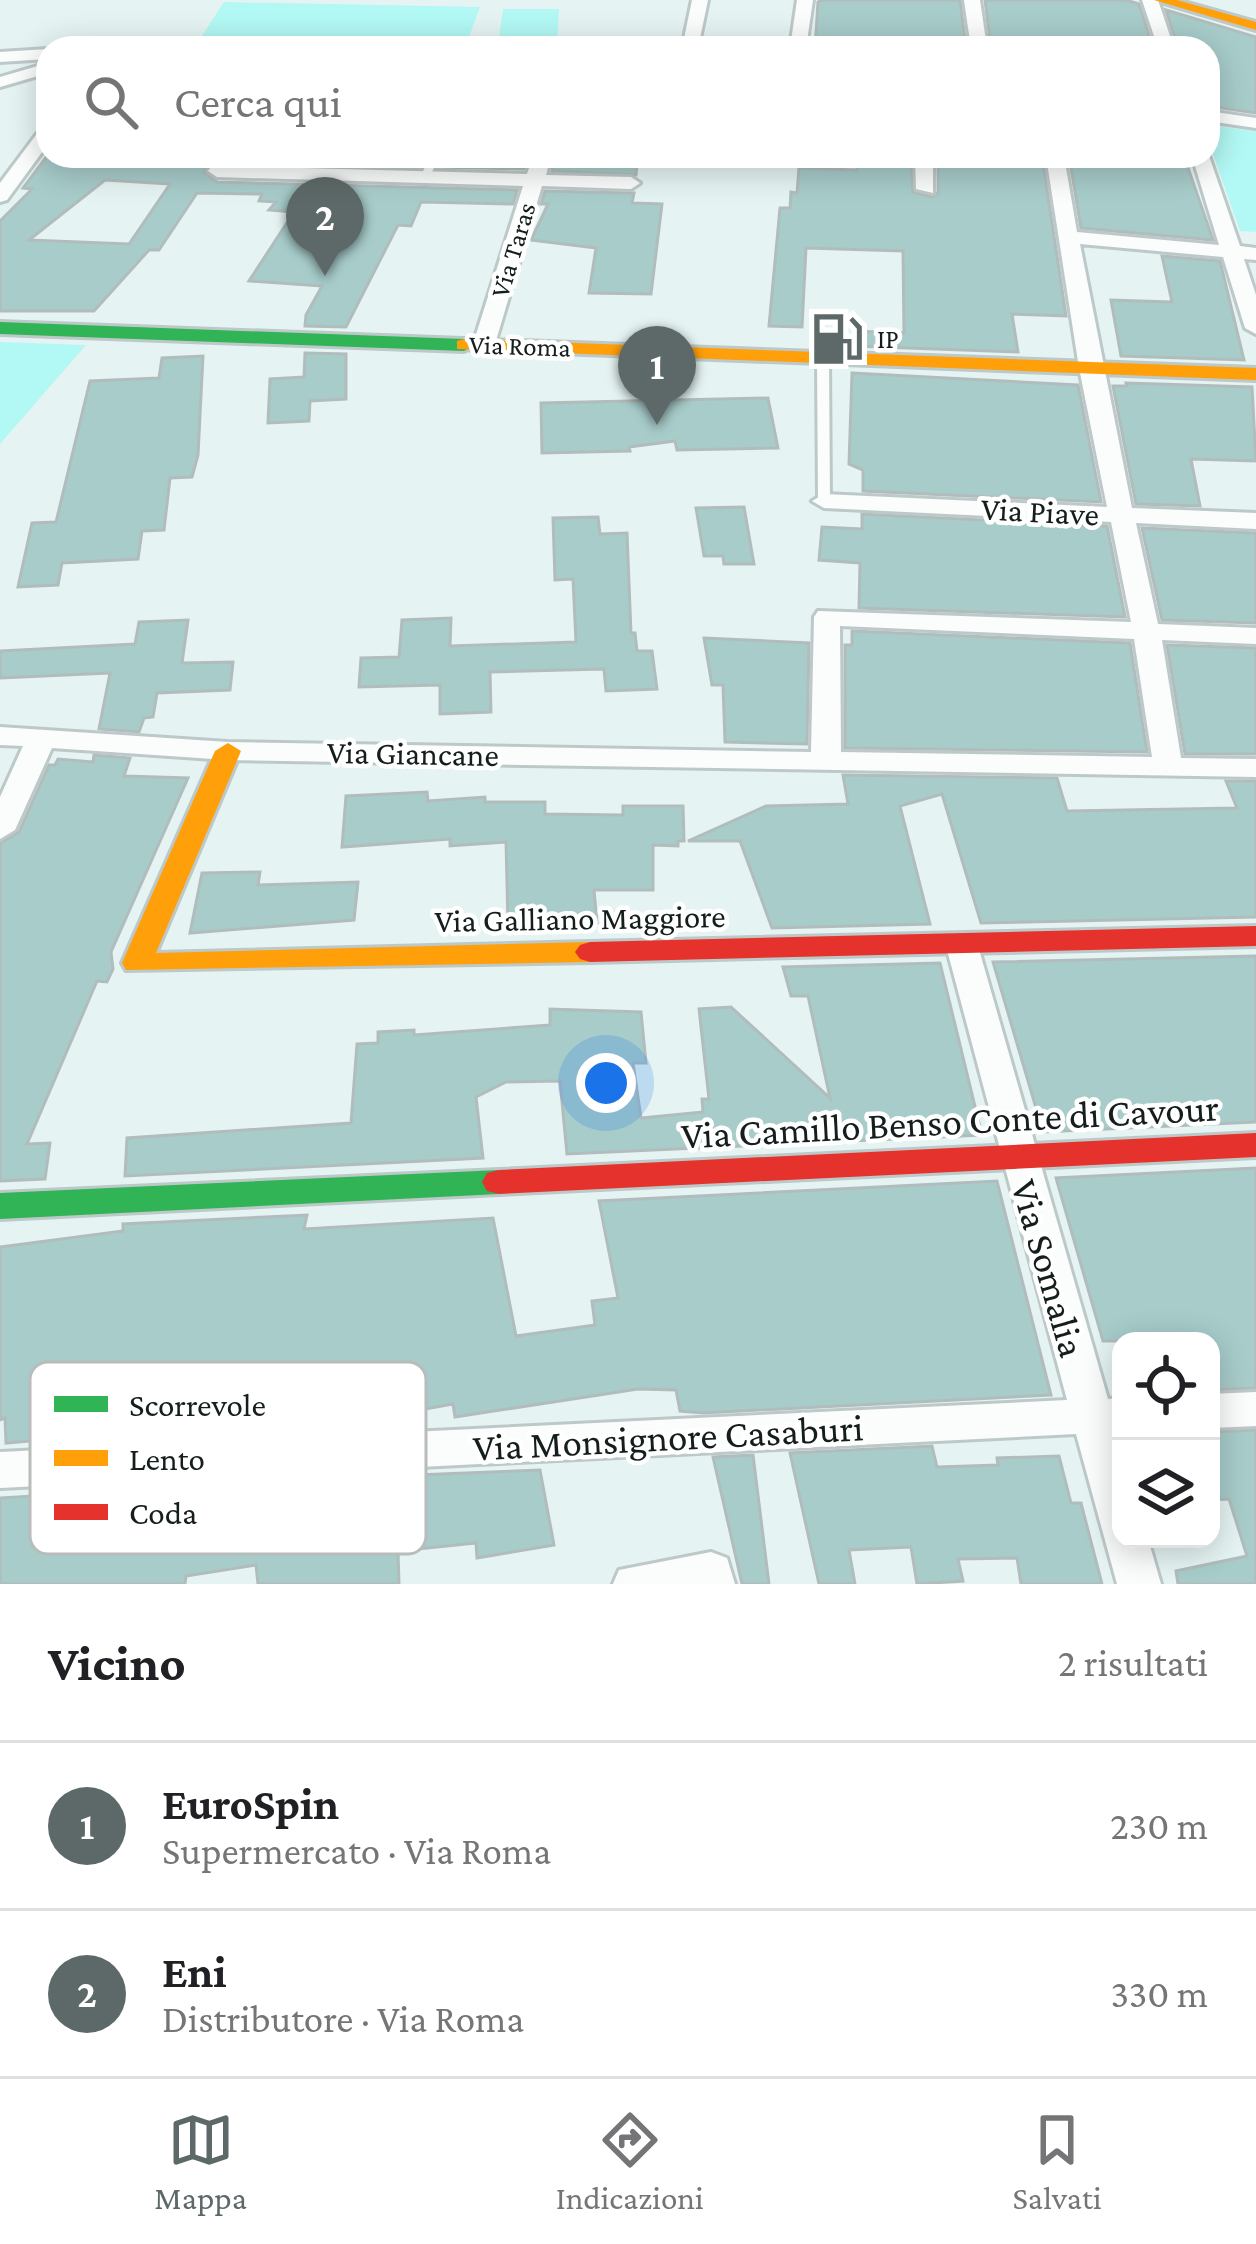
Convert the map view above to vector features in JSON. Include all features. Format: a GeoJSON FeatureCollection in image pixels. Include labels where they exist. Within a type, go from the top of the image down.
{"type":"FeatureCollection","features":[{"type":"Feature","properties":{"kind":"street"},"geometry":{"type":"LineString","coordinates":[[692,36],[700,0]]}},
{"type":"Feature","properties":{"kind":"street"},"geometry":{"type":"LineString","coordinates":[[800,36],[805,0]]}},
{"type":"Feature","properties":{"kind":"street"},"geometry":{"type":"LineString","coordinates":[[972,0],[977,36]]}},
{"type":"Feature","properties":{"kind":"street"},"geometry":{"type":"LineString","coordinates":[[1150,0],[1162,36]]}},
{"type":"Feature","properties":{"kind":"street"},"geometry":{"type":"LineString","coordinates":[[1161,0],[1256,26]]}},
{"type":"Feature","properties":{"kind":"street"},"geometry":{"type":"LineString","coordinates":[[0,57],[36,55]]}},
{"type":"Feature","properties":{"kind":"street"},"geometry":{"type":"LineString","coordinates":[[0,82],[36,72]]}},
{"type":"Feature","properties":{"kind":"street"},"geometry":{"type":"LineString","coordinates":[[1220,118],[1256,123]]}},
{"type":"Feature","properties":{"kind":"street"},"geometry":{"type":"LineString","coordinates":[[0,196],[36,147]]}},
{"type":"Feature","properties":{"kind":"street"},"geometry":{"type":"LineString","coordinates":[[219,168],[217,172],[631,183]]}},
{"type":"Feature","properties":{"kind":"street","name":"Via Taras"},"geometry":{"type":"LineString","coordinates":[[484,344],[538,168]]}},
{"type":"Feature","properties":{"kind":"street"},"geometry":{"type":"LineString","coordinates":[[925,168],[926,188]]}},
{"type":"Feature","properties":{"kind":"street"},"geometry":{"type":"LineString","coordinates":[[1057,168],[1090,368],[1147,634],[1168,767]]}},
{"type":"Feature","properties":{"kind":"street"},"geometry":{"type":"LineString","coordinates":[[1205,168],[1256,328]]}},
{"type":"Feature","properties":{"kind":"street"},"geometry":{"type":"LineString","coordinates":[[1069,238],[1256,254]]}},
{"type":"Feature","properties":{"kind":"street","name":"Via Roma"},"geometry":{"type":"LineString","coordinates":[[0,328],[1256,374]]}},
{"type":"Feature","properties":{"kind":"street","name":"Via Piave"},"geometry":{"type":"LineString","coordinates":[[824,501],[1256,520]]}},
{"type":"Feature","properties":{"kind":"street"},"geometry":{"type":"LineString","coordinates":[[826,761],[827,617],[1256,636]]}},
{"type":"Feature","properties":{"kind":"street","name":"Via Giancane"},"geometry":{"type":"LineString","coordinates":[[0,736],[228,751],[1256,768]]}},
{"type":"Feature","properties":{"kind":"street"},"geometry":{"type":"LineString","coordinates":[[0,830],[40,742]]}},
{"type":"Feature","properties":{"kind":"street","name":"Via Galliano Maggiore"},"geometry":{"type":"LineString","coordinates":[[228,751],[136,963],[1256,936]]}},
{"type":"Feature","properties":{"kind":"street","name":"Via Somalia"},"geometry":{"type":"LineString","coordinates":[[962,946],[1017,1156],[1106,1416],[1112,1458]]}},
{"type":"Feature","properties":{"kind":"street","name":"Via Camillo Benso Conte di Cavour"},"geometry":{"type":"LineString","coordinates":[[0,1206],[1256,1145]]}},
{"type":"Feature","properties":{"kind":"street"},"geometry":{"type":"LineString","coordinates":[[1220,1411],[1256,1409]]}},
{"type":"Feature","properties":{"kind":"street","name":"Via Monsignore Casaburi"},"geometry":{"type":"LineString","coordinates":[[426,1449],[1106,1416]]}},
{"type":"Feature","properties":{"kind":"street","name":"Via Monsignore Casaburi"},"geometry":{"type":"LineString","coordinates":[[0,1470],[30,1469]]}},
{"type":"Feature","properties":{"kind":"street"},"geometry":{"type":"LineString","coordinates":[[1129,1548],[1139,1584]]}},
{"type":"Feature","properties":{"kind":"street"},"geometry":{"type":"LineString","coordinates":[[635,1584],[711,1572],[713,1584]]}},
{"type":"Feature","properties":{"kind":"lane"},"geometry":{"type":"LineString","coordinates":[[425,178],[430,168]]}},
{"type":"Feature","properties":{"kind":"lane"},"geometry":{"type":"LineString","coordinates":[[823,358],[824,501]]}},
{"type":"Feature","properties":{"kind":"shaded area"},"geometry":{"type":"Polygon","coordinates":[[[224,2],[480,7],[469,36],[202,36],[224,2]]]}},
{"type":"Feature","properties":{"kind":"shaded area"},"geometry":{"type":"Polygon","coordinates":[[[503,9],[559,9],[558,36],[499,36],[503,9]]]}},
{"type":"Feature","properties":{"kind":"shaded area"},"geometry":{"type":"Polygon","coordinates":[[[1220,126],[1256,131],[1256,232],[1240,231],[1218,168],[1220,126]]]}},
{"type":"Feature","properties":{"kind":"shaded area"},"geometry":{"type":"Polygon","coordinates":[[[0,342],[86,345],[0,444],[0,342]]]}},
{"type":"Feature","properties":{"kind":"building"},"geometry":{"type":"Polygon","coordinates":[[[960,0],[964,36],[816,36],[818,2],[960,0]]]}},
{"type":"Feature","properties":{"kind":"building"},"geometry":{"type":"Polygon","coordinates":[[[985,0],[1126,0],[1139,4],[1149,36],[990,36],[985,0]]]}},
{"type":"Feature","properties":{"kind":"building"},"geometry":{"type":"Polygon","coordinates":[[[1166,10],[1256,37],[1256,113],[1220,108],[1220,36],[1174,36],[1166,10]]]}},
{"type":"Feature","properties":{"kind":"building"},"geometry":{"type":"Polygon","coordinates":[[[38,168],[206,168],[204,172],[217,182],[517,190],[513,204],[421,202],[411,226],[398,225],[346,327],[305,326],[322,286],[249,281],[294,212],[269,210],[276,202],[259,201],[262,194],[197,193],[159,250],[149,250],[94,311],[0,311],[0,221],[32,189],[23,188],[38,168]],[[105,180],[29,240],[129,244],[170,184],[105,180]]]}},
{"type":"Feature","properties":{"kind":"building"},"geometry":{"type":"Polygon","coordinates":[[[553,168],[637,168],[636,175],[553,168]]]}},
{"type":"Feature","properties":{"kind":"building"},"geometry":{"type":"Polygon","coordinates":[[[799,168],[912,168],[913,192],[932,197],[938,193],[938,168],[1044,168],[1066,316],[1012,314],[1018,352],[853,346],[854,331],[904,333],[903,251],[806,248],[802,327],[769,326],[780,208],[790,208],[799,168]]]}},
{"type":"Feature","properties":{"kind":"building"},"geometry":{"type":"Polygon","coordinates":[[[1071,168],[1188,168],[1213,240],[1081,228],[1071,168]]]}},
{"type":"Feature","properties":{"kind":"building"},"geometry":{"type":"Polygon","coordinates":[[[545,191],[634,193],[632,203],[662,204],[651,294],[589,293],[596,248],[531,240],[548,204],[541,204],[545,191]]]}},
{"type":"Feature","properties":{"kind":"building"},"geometry":{"type":"Polygon","coordinates":[[[1162,256],[1220,261],[1244,360],[1121,356],[1111,300],[1172,302],[1162,256]]]}},
{"type":"Feature","properties":{"kind":"building"},"geometry":{"type":"Polygon","coordinates":[[[305,353],[346,354],[346,399],[310,401],[309,421],[268,423],[270,379],[304,377],[305,353]]]}},
{"type":"Feature","properties":{"kind":"building"},"geometry":{"type":"Polygon","coordinates":[[[203,356],[198,455],[192,477],[170,478],[164,530],[142,531],[138,559],[62,563],[58,585],[18,587],[32,523],[56,522],[90,381],[159,378],[162,358],[203,356]]]}},
{"type":"Feature","properties":{"kind":"building"},"geometry":{"type":"Polygon","coordinates":[[[852,373],[1078,385],[1101,502],[863,491],[863,470],[849,464],[852,373]]]}},
{"type":"Feature","properties":{"kind":"building"},"geometry":{"type":"Polygon","coordinates":[[[1113,386],[1252,387],[1256,461],[1191,459],[1200,506],[1136,504],[1113,386]]]}},
{"type":"Feature","properties":{"kind":"building"},"geometry":{"type":"Polygon","coordinates":[[[768,398],[778,448],[677,450],[675,441],[629,447],[630,451],[542,453],[541,403],[768,398]]]}},
{"type":"Feature","properties":{"kind":"building"},"geometry":{"type":"Polygon","coordinates":[[[744,507],[754,564],[724,564],[723,556],[704,556],[696,508],[744,507]]]}},
{"type":"Feature","properties":{"kind":"building"},"geometry":{"type":"Polygon","coordinates":[[[862,514],[1107,526],[1125,617],[859,608],[860,563],[819,560],[822,527],[862,529],[862,514]]]}},
{"type":"Feature","properties":{"kind":"building"},"geometry":{"type":"Polygon","coordinates":[[[598,517],[600,534],[627,533],[631,633],[635,633],[637,651],[652,651],[657,689],[606,691],[604,669],[490,672],[491,712],[440,714],[440,685],[359,687],[361,658],[399,657],[402,620],[451,618],[450,646],[576,642],[573,579],[555,580],[553,518],[598,517]]]}},
{"type":"Feature","properties":{"kind":"building"},"geometry":{"type":"Polygon","coordinates":[[[1142,528],[1256,533],[1256,623],[1162,620],[1142,528]]]}},
{"type":"Feature","properties":{"kind":"building"},"geometry":{"type":"Polygon","coordinates":[[[188,620],[182,663],[233,662],[230,690],[157,693],[153,717],[144,718],[139,732],[99,729],[110,673],[0,678],[0,651],[135,644],[139,622],[188,620]]]}},
{"type":"Feature","properties":{"kind":"building"},"geometry":{"type":"Polygon","coordinates":[[[852,631],[1130,643],[1147,752],[845,748],[845,645],[852,645],[852,631]]]}},
{"type":"Feature","properties":{"kind":"building"},"geometry":{"type":"Polygon","coordinates":[[[704,638],[809,643],[807,744],[725,742],[723,685],[712,685],[704,638]]]}},
{"type":"Feature","properties":{"kind":"building"},"geometry":{"type":"Polygon","coordinates":[[[1167,645],[1256,648],[1256,754],[1185,754],[1167,645]]]}},
{"type":"Feature","properties":{"kind":"building"},"geometry":{"type":"Polygon","coordinates":[[[94,755],[130,758],[124,776],[188,778],[111,952],[113,969],[107,982],[97,981],[27,1144],[50,1143],[45,1179],[0,1181],[0,843],[19,832],[49,765],[58,759],[93,762],[94,755]]]}},
{"type":"Feature","properties":{"kind":"building"},"geometry":{"type":"Polygon","coordinates":[[[843,775],[1057,778],[1067,811],[1237,808],[1226,781],[1256,781],[1256,917],[981,923],[942,794],[900,806],[930,924],[772,928],[740,841],[688,841],[766,806],[848,804],[843,775]]]}},
{"type":"Feature","properties":{"kind":"building"},"geometry":{"type":"Polygon","coordinates":[[[427,792],[428,801],[485,797],[485,802],[545,802],[545,814],[623,815],[623,806],[683,806],[684,841],[678,841],[678,846],[653,845],[653,890],[594,890],[597,923],[508,925],[506,842],[450,846],[450,839],[342,847],[346,796],[427,792]]]}},
{"type":"Feature","properties":{"kind":"building"},"geometry":{"type":"Polygon","coordinates":[[[260,872],[258,885],[358,882],[354,920],[190,933],[202,873],[260,872]]]}},
{"type":"Feature","properties":{"kind":"building"},"geometry":{"type":"Polygon","coordinates":[[[1256,956],[1256,1122],[1043,1132],[993,962],[1256,956]]]}},
{"type":"Feature","properties":{"kind":"building"},"geometry":{"type":"Polygon","coordinates":[[[940,963],[982,1135],[567,1154],[560,1081],[506,1082],[476,1097],[483,1158],[125,1176],[127,1138],[351,1123],[357,1044],[378,1043],[378,1032],[414,1030],[414,1035],[550,1025],[550,1009],[641,1012],[646,1063],[633,1063],[641,1118],[703,1112],[702,1099],[709,1099],[699,1009],[731,1007],[830,1098],[808,996],[791,996],[783,967],[940,963]]]}},
{"type":"Feature","properties":{"kind":"building"},"geometry":{"type":"Polygon","coordinates":[[[1256,1168],[1256,1388],[1220,1390],[1220,1332],[1112,1332],[1112,1341],[1103,1341],[1056,1178],[1256,1168]]]}},
{"type":"Feature","properties":{"kind":"building"},"geometry":{"type":"Polygon","coordinates":[[[997,1181],[1051,1395],[703,1413],[680,1411],[676,1390],[638,1389],[455,1417],[453,1404],[426,1409],[426,1362],[30,1362],[30,1441],[6,1443],[5,1418],[0,1420],[0,1247],[123,1231],[123,1224],[307,1215],[304,1229],[493,1218],[516,1336],[595,1325],[592,1301],[618,1298],[599,1201],[997,1181]]]}},
{"type":"Feature","properties":{"kind":"building"},"geometry":{"type":"Polygon","coordinates":[[[1256,1430],[1256,1584],[1178,1584],[1176,1571],[1247,1556],[1229,1499],[1220,1500],[1220,1432],[1256,1430]]]}},
{"type":"Feature","properties":{"kind":"building"},"geometry":{"type":"Polygon","coordinates":[[[932,1446],[937,1467],[1059,1456],[1071,1503],[1081,1503],[1102,1584],[1021,1584],[1017,1558],[958,1559],[963,1581],[917,1584],[911,1547],[849,1550],[855,1584],[819,1584],[790,1453],[932,1446]]]}},
{"type":"Feature","properties":{"kind":"building"},"geometry":{"type":"Polygon","coordinates":[[[753,1455],[769,1584],[742,1584],[713,1457],[753,1455]]]}},
{"type":"Feature","properties":{"kind":"building"},"geometry":{"type":"Polygon","coordinates":[[[540,1470],[554,1545],[477,1558],[476,1543],[426,1548],[426,1475],[540,1470]]]}},
{"type":"Feature","properties":{"kind":"building"},"geometry":{"type":"Polygon","coordinates":[[[30,1496],[30,1554],[398,1554],[399,1584],[258,1584],[256,1565],[186,1576],[185,1584],[0,1584],[0,1498],[30,1496]]]}},
{"type":"Feature","properties":{"kind":"traffic: fast"},"geometry":{"type":"LineString","coordinates":[[0,328],[464,345]]}},
{"type":"Feature","properties":{"kind":"traffic: fast"},"geometry":{"type":"LineString","coordinates":[[0,1206],[499,1182]]}},
{"type":"Feature","properties":{"kind":"traffic: slow"},"geometry":{"type":"LineString","coordinates":[[1161,0],[1256,26]]}},
{"type":"Feature","properties":{"kind":"traffic: slow"},"geometry":{"type":"LineString","coordinates":[[464,345],[1256,374]]}},
{"type":"Feature","properties":{"kind":"traffic: slow"},"geometry":{"type":"LineString","coordinates":[[228,751],[137,963],[590,952]]}},
{"type":"Feature","properties":{"kind":"traffic: jam"},"geometry":{"type":"LineString","coordinates":[[590,952],[1256,936]]}},
{"type":"Feature","properties":{"kind":"traffic: jam"},"geometry":{"type":"LineString","coordinates":[[499,1182],[1256,1145]]}},
{"type":"Feature","properties":{"kind":"place","name":"Eni"},"geometry":{"type":"Point","coordinates":[325,276]}},
{"type":"Feature","properties":{"kind":"place","name":"IP"},"geometry":{"type":"Point","coordinates":[837,339]}},
{"type":"Feature","properties":{"kind":"place","name":"EuroSpin"},"geometry":{"type":"Point","coordinates":[657,425]}}]}
